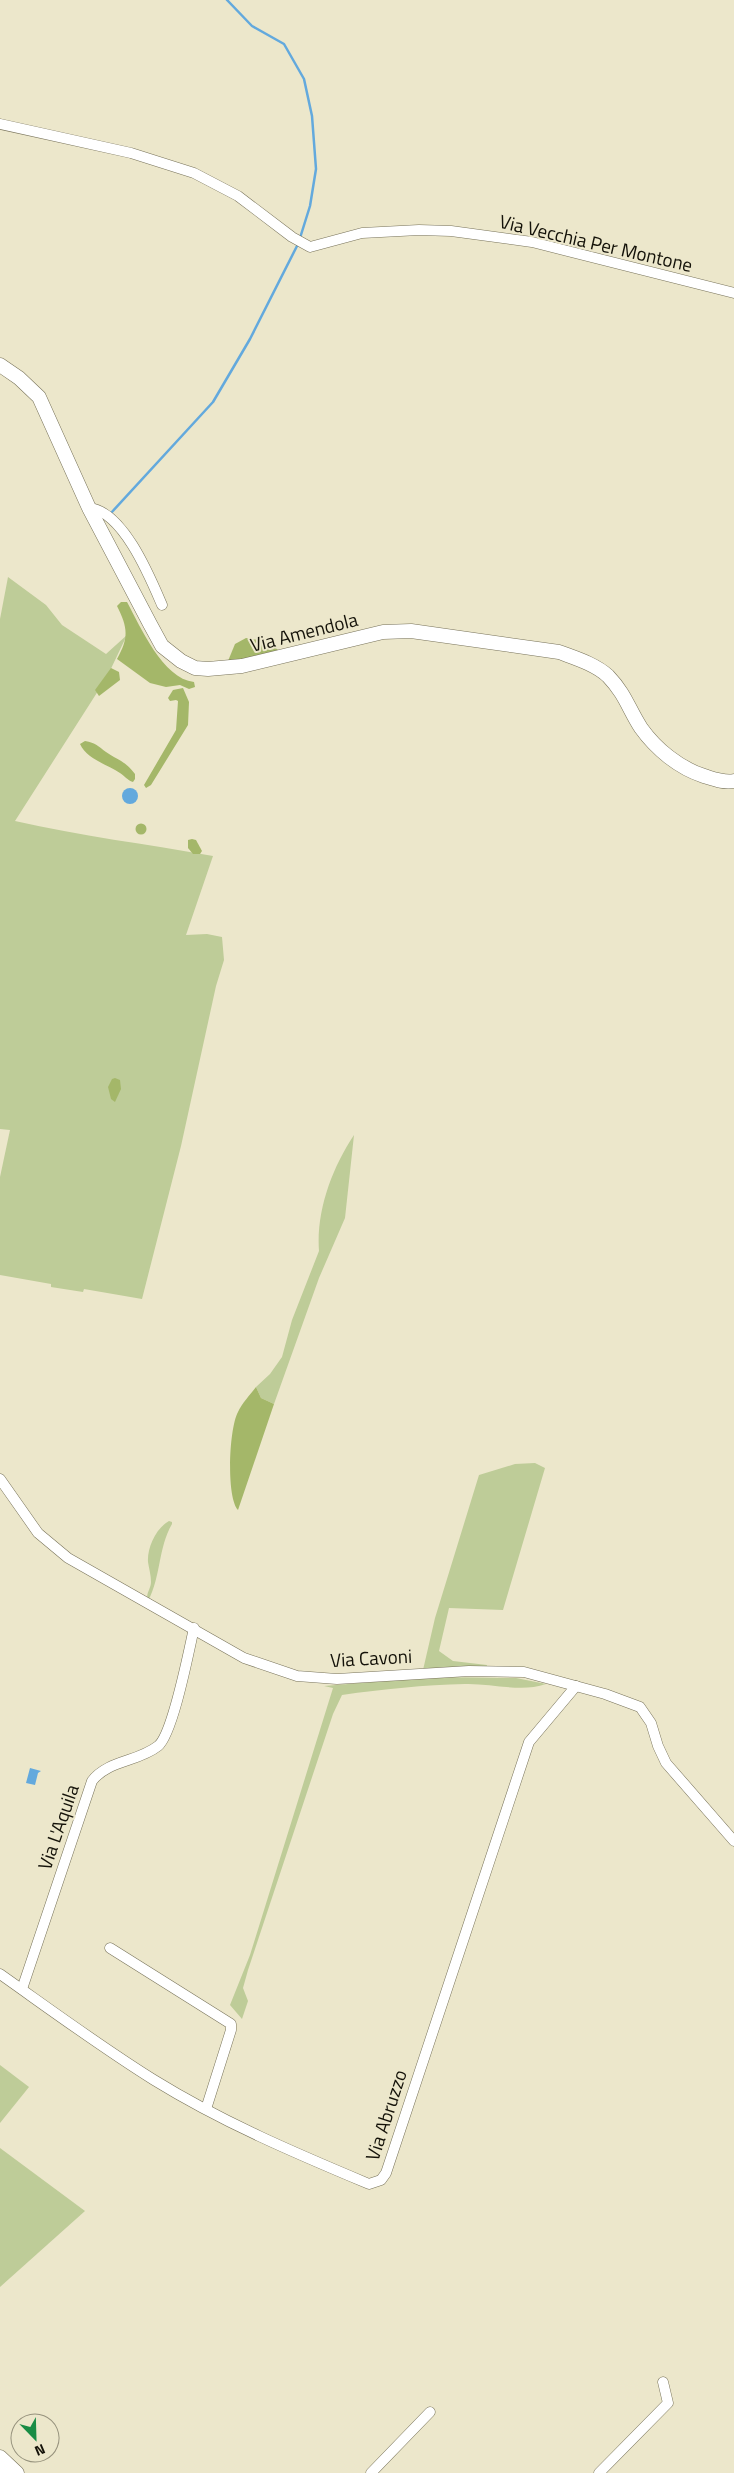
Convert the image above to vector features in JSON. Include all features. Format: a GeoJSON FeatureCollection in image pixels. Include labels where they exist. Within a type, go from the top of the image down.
{"type":"FeatureCollection","features":[{"type":"Feature","properties":{"kind":"main road","name":"Via Amendola"},"geometry":{"type":"LineString","coordinates":[[0,365],[19,378],[39,397],[89,508],[162,646],[170,655],[195,668],[242,666],[383,632],[411,631],[560,652],[582,660],[606,674],[624,694],[641,727],[662,753],[694,772],[727,783],[734,781]]}},
{"type":"Feature","properties":{"kind":"main road"},"geometry":{"type":"LineString","coordinates":[[0,2457],[9,2471]]}},
{"type":"Feature","properties":{"kind":"street","name":"Via Vecchia Per Montone"},"geometry":{"type":"LineString","coordinates":[[0,124],[131,153],[194,173],[238,196],[292,237],[310,247],[362,233],[419,230],[451,231],[532,242],[734,293]]}},
{"type":"Feature","properties":{"kind":"street"},"geometry":{"type":"LineString","coordinates":[[89,508],[98,509],[109,516],[133,546],[142,560],[162,605]]}},
{"type":"Feature","properties":{"kind":"street","name":"Via Cavoni"},"geometry":{"type":"LineString","coordinates":[[0,1478],[38,1533],[68,1558],[244,1658],[297,1676],[337,1679],[469,1671],[524,1672],[576,1686],[640,1707],[651,1723],[658,1746],[666,1763],[734,1841]]}},
{"type":"Feature","properties":{"kind":"street","name":"Via L'Aquila"},"geometry":{"type":"LineString","coordinates":[[22,1989],[92,1781],[99,1772],[159,1745],[169,1725],[194,1628]]}},
{"type":"Feature","properties":{"kind":"street","name":"Via Abruzzo"},"geometry":{"type":"LineString","coordinates":[[0,1974],[82,2033],[155,2080],[267,2142],[369,2184],[381,2180],[386,2173],[529,1742],[576,1686]]}},
{"type":"Feature","properties":{"kind":"street"},"geometry":{"type":"LineString","coordinates":[[110,1948],[230,2024],[231,2030],[206,2109]]}},
{"type":"Feature","properties":{"kind":"street"},"geometry":{"type":"LineString","coordinates":[[600,2473],[668,2403],[663,2382]]}},
{"type":"Feature","properties":{"kind":"street"},"geometry":{"type":"LineString","coordinates":[[371,2473],[430,2412]]}},
{"type":"Feature","properties":{"kind":"green space"},"geometry":{"type":"Polygon","coordinates":[[[8,577],[46,605],[62,625],[106,654],[127,635],[107,677],[15,821],[89,836],[213,856],[186,935],[207,934],[222,937],[224,960],[216,986],[181,1146],[142,1299],[84,1289],[83,1292],[51,1287],[51,1284],[0,1275],[0,1177],[10,1130],[0,1129],[0,619],[8,577]]]}},
{"type":"Feature","properties":{"kind":"green space"},"geometry":{"type":"Polygon","coordinates":[[[121,602],[127,602],[146,637],[163,662],[172,672],[183,679],[194,682],[195,687],[189,689],[180,685],[166,687],[150,683],[117,659],[124,645],[126,633],[117,606],[121,602]]]}},
{"type":"Feature","properties":{"kind":"green space"},"geometry":{"type":"Polygon","coordinates":[[[246,638],[270,642],[280,652],[266,657],[228,661],[235,644],[246,638]]]}},
{"type":"Feature","properties":{"kind":"green space"},"geometry":{"type":"Polygon","coordinates":[[[111,668],[119,672],[120,680],[99,696],[95,690],[111,668]]]}},
{"type":"Feature","properties":{"kind":"green space"},"geometry":{"type":"Polygon","coordinates":[[[183,688],[189,702],[188,725],[151,785],[146,788],[144,785],[176,730],[178,701],[170,701],[168,698],[173,690],[183,688]]]}},
{"type":"Feature","properties":{"kind":"green space"},"geometry":{"type":"Polygon","coordinates":[[[85,741],[97,745],[128,766],[135,774],[133,782],[87,754],[80,744],[85,741]]]}},
{"type":"Feature","properties":{"kind":"green space"},"geometry":{"type":"Polygon","coordinates":[[[141,823],[147,829],[141,835],[135,829],[141,823]]]}},
{"type":"Feature","properties":{"kind":"green space"},"geometry":{"type":"Polygon","coordinates":[[[188,840],[196,840],[202,851],[200,854],[193,854],[188,848],[188,840]]]}},
{"type":"Feature","properties":{"kind":"green space"},"geometry":{"type":"Polygon","coordinates":[[[112,1079],[120,1080],[121,1089],[115,1102],[111,1099],[108,1087],[112,1079]]]}},
{"type":"Feature","properties":{"kind":"green space"},"geometry":{"type":"Polygon","coordinates":[[[354,1135],[345,1218],[319,1278],[274,1404],[261,1398],[256,1387],[270,1374],[282,1357],[292,1320],[319,1251],[320,1221],[327,1190],[339,1161],[354,1135]]]}},
{"type":"Feature","properties":{"kind":"green space"},"geometry":{"type":"Polygon","coordinates":[[[256,1387],[261,1398],[274,1404],[238,1510],[234,1503],[230,1477],[233,1432],[235,1420],[240,1409],[256,1387]]]}},
{"type":"Feature","properties":{"kind":"green space"},"geometry":{"type":"Polygon","coordinates":[[[535,1463],[545,1468],[503,1610],[449,1608],[439,1651],[453,1661],[487,1665],[486,1670],[423,1670],[435,1618],[479,1475],[515,1464],[535,1463]]]}},
{"type":"Feature","properties":{"kind":"green space"},"geometry":{"type":"Polygon","coordinates":[[[169,1521],[172,1524],[167,1533],[155,1582],[148,1601],[147,1596],[151,1582],[148,1562],[149,1551],[156,1533],[169,1521]]]}},
{"type":"Feature","properties":{"kind":"green space"},"geometry":{"type":"Polygon","coordinates":[[[433,1677],[516,1678],[546,1684],[526,1688],[475,1684],[434,1685],[342,1695],[333,1714],[248,1970],[243,1988],[248,2001],[242,2019],[230,2005],[250,1955],[333,1688],[324,1686],[433,1677]]]}},
{"type":"Feature","properties":{"kind":"green space"},"geometry":{"type":"Polygon","coordinates":[[[0,2065],[29,2087],[0,2123],[0,2065]]]}},
{"type":"Feature","properties":{"kind":"green space"},"geometry":{"type":"Polygon","coordinates":[[[0,2148],[85,2211],[0,2287],[0,2148]]]}},
{"type":"Feature","properties":{"kind":"water"},"geometry":{"type":"Polygon","coordinates":[[[130,788],[138,796],[130,804],[122,796],[130,788]]]}},
{"type":"Feature","properties":{"kind":"water"},"geometry":{"type":"Polygon","coordinates":[[[30,1768],[41,1771],[38,1773],[35,1785],[26,1783],[30,1768]]]}},
{"type":"Feature","properties":{"kind":"waterway"},"geometry":{"type":"LineString","coordinates":[[227,0],[252,26],[284,44],[304,79],[312,116],[316,169],[310,206],[300,238]]}},
{"type":"Feature","properties":{"kind":"waterway"},"geometry":{"type":"LineString","coordinates":[[111,513],[213,402],[250,339],[298,244]]}}]}
